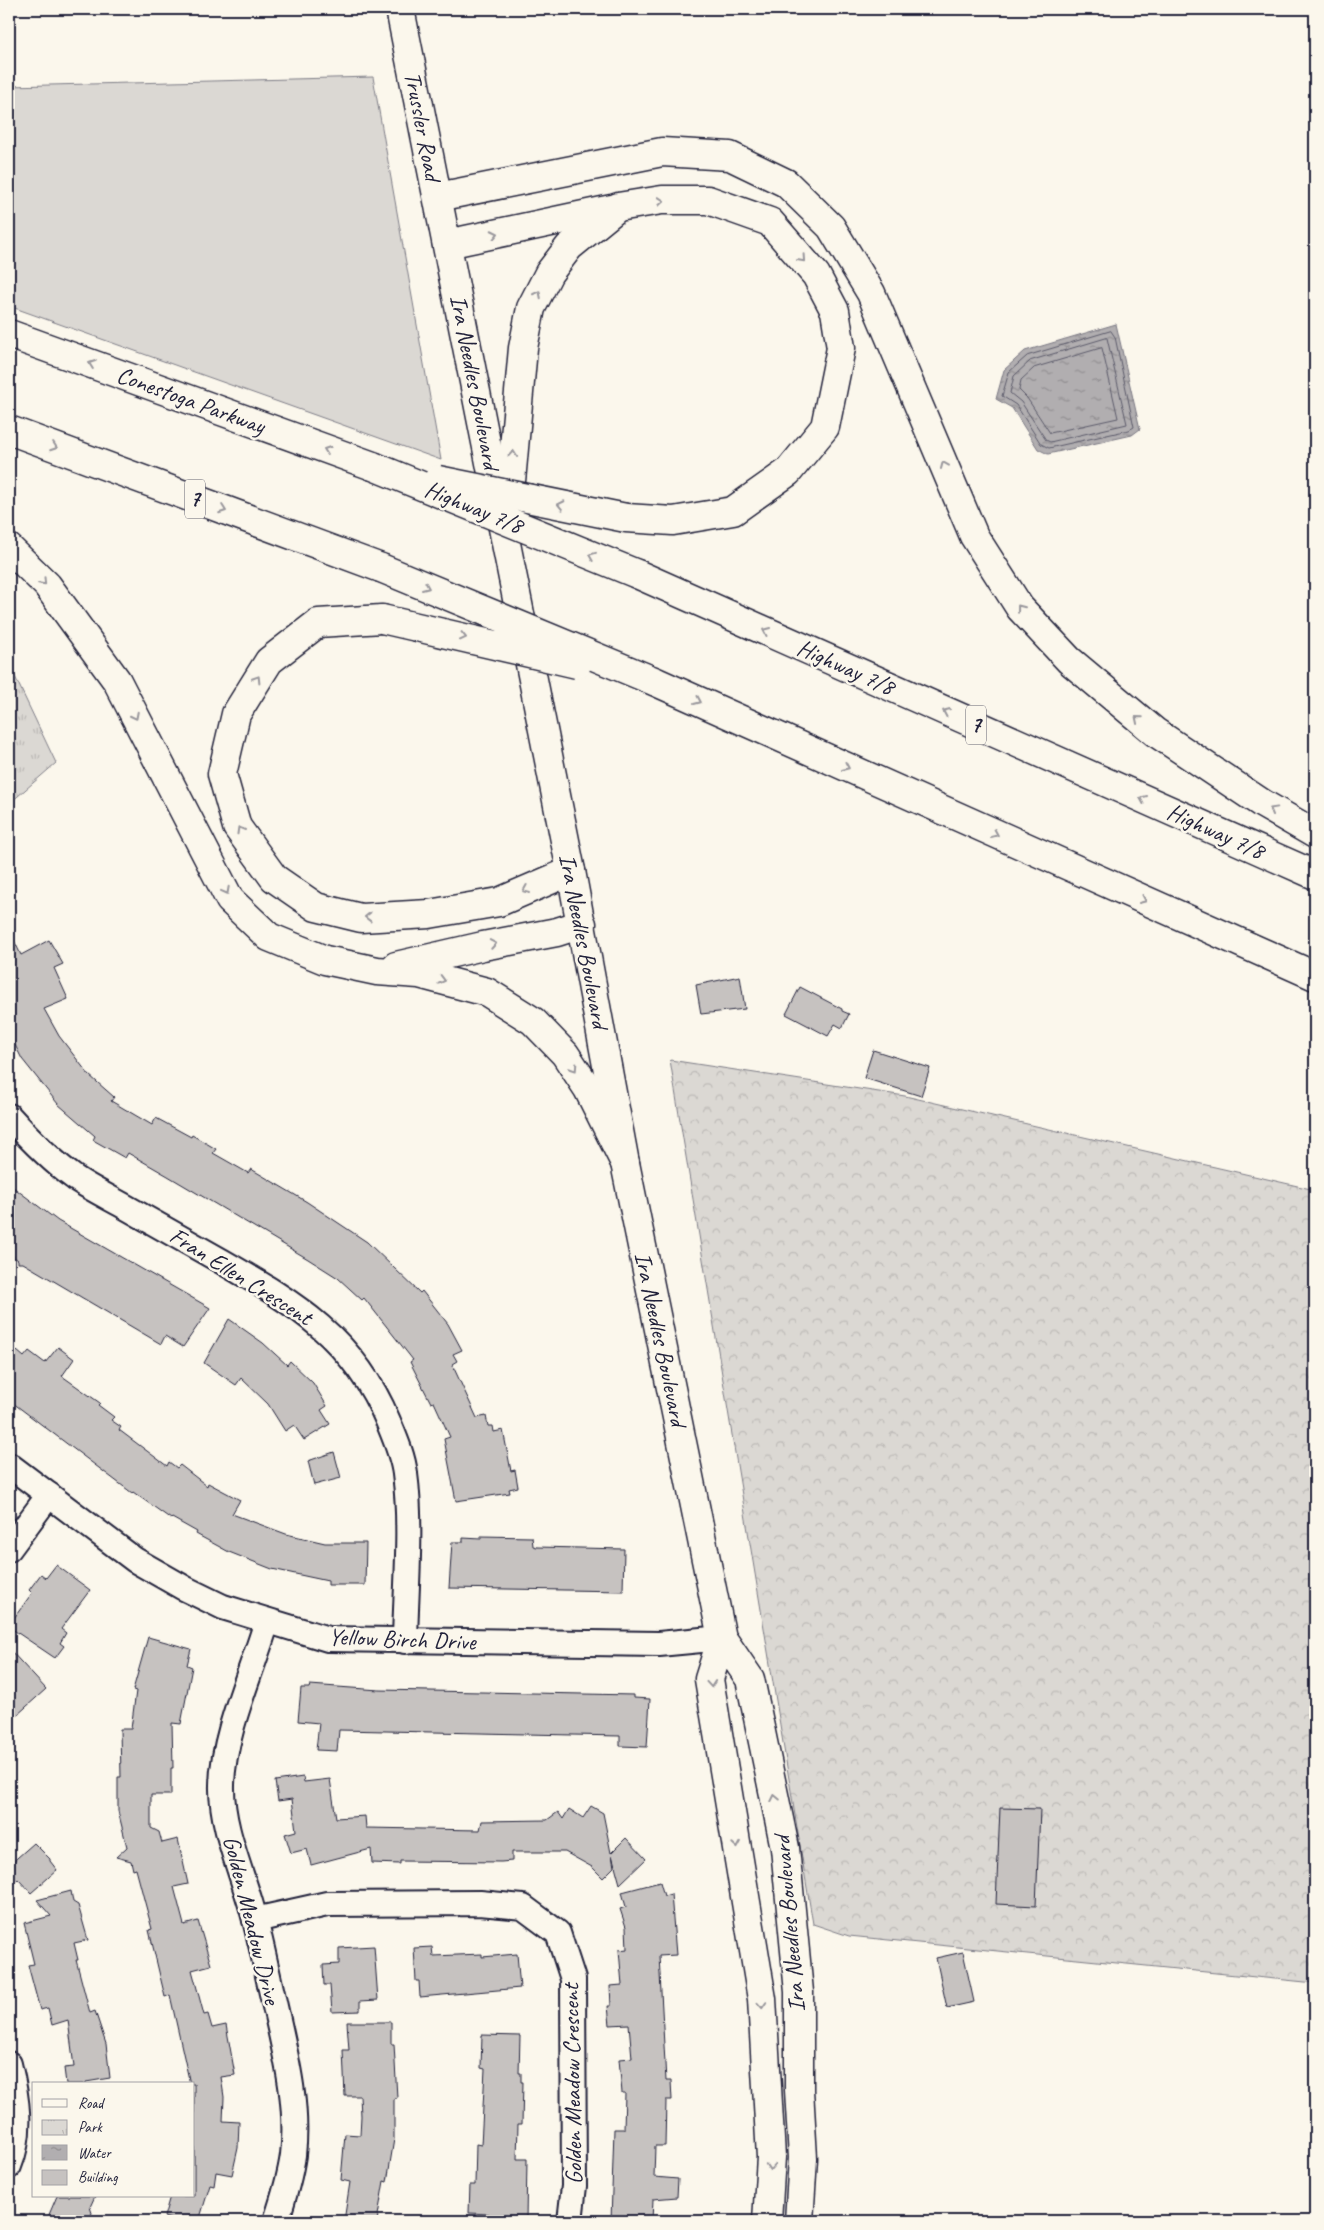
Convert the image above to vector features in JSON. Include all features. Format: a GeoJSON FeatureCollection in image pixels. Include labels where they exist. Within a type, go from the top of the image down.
{"type":"FeatureCollection","features":[{"type":"Feature","properties":{"kind":"main road","name":"Trussler Road"},"geometry":{"type":"LineString","coordinates":[[400,9],[447,244]]}},
{"type":"Feature","properties":{"kind":"main road"},"geometry":{"type":"LineString","coordinates":[[438,197],[662,152],[730,156],[786,184],[831,226],[871,294],[974,536],[1020,608],[1069,660],[1155,732],[1263,804],[1315,834]]}},
{"type":"Feature","properties":{"kind":"main road"},"geometry":{"type":"LineString","coordinates":[[373,466],[626,518],[673,521],[732,511],[788,472],[825,427],[841,348],[835,311],[816,275],[770,222],[708,200],[662,200],[618,207],[447,244]]}},
{"type":"Feature","properties":{"kind":"main road"},"geometry":{"type":"LineString","coordinates":[[506,537],[523,348],[531,308],[549,273],[570,248],[618,207]]}},
{"type":"Feature","properties":{"kind":"main road","name":"Ira Needles Boulevard"},"geometry":{"type":"LineString","coordinates":[[447,244],[582,924],[625,1163],[722,1638],[750,1679],[785,1848],[799,1992],[799,2090],[803,2158],[799,2221]]}},
{"type":"Feature","properties":{"kind":"main road","name":"Conestoga Parkway"},"geometry":{"type":"LineString","coordinates":[[9,334],[373,466]]}},
{"type":"Feature","properties":{"kind":"main road","name":"7"},"geometry":{"type":"LineString","coordinates":[[9,430],[381,568],[654,681],[1315,976]]}},
{"type":"Feature","properties":{"kind":"main road","name":"Highway 7/8"},"geometry":{"type":"LineString","coordinates":[[373,466],[637,574],[1315,876]]}},
{"type":"Feature","properties":{"kind":"main road"},"geometry":{"type":"LineString","coordinates":[[9,548],[47,585],[117,681],[230,900],[268,937],[325,960],[377,971],[419,974],[487,992],[533,1021],[565,1054],[579,1075],[625,1163]]}},
{"type":"Feature","properties":{"kind":"main road"},"geometry":{"type":"LineString","coordinates":[[571,871],[499,902],[429,914],[361,918],[316,907],[274,878],[237,827],[222,774],[236,714],[268,661],[318,622],[382,619],[654,681]]}},
{"type":"Feature","properties":{"kind":"main road"},"geometry":{"type":"LineString","coordinates":[[377,971],[483,946],[557,932],[582,924]]}},
{"type":"Feature","properties":{"kind":"main road","name":"Ira Needles Boulevard"},"geometry":{"type":"LineString","coordinates":[[722,1638],[709,1679],[762,1999],[771,2157],[767,2221]]}},
{"type":"Feature","properties":{"kind":"street","name":"Fran Ellen Crescent"},"geometry":{"type":"LineString","coordinates":[[9,1116],[37,1147],[75,1178],[251,1278],[313,1319],[336,1340],[355,1364],[372,1387],[383,1410],[397,1442],[405,1473],[408,1506],[405,1640]]}},
{"type":"Feature","properties":{"kind":"street","name":"Yellow Birch Drive"},"geometry":{"type":"LineString","coordinates":[[9,1465],[135,1560],[184,1588],[223,1607],[328,1639],[659,1644],[722,1638]]}},
{"type":"Feature","properties":{"kind":"street"},"geometry":{"type":"LineString","coordinates":[[9,1549],[49,1495]]}},
{"type":"Feature","properties":{"kind":"street","name":"Golden Meadow Drive"},"geometry":{"type":"LineString","coordinates":[[266,1621],[236,1714],[222,1785],[226,1819],[255,1920],[286,2057],[293,2099],[293,2155],[283,2200],[276,2221]]}},
{"type":"Feature","properties":{"kind":"street","name":"Golden Meadow Crescent"},"geometry":{"type":"LineString","coordinates":[[255,1920],[327,1904],[480,1903],[523,1907],[558,1933],[573,1979],[574,2186],[570,2221]]}},
{"type":"Feature","properties":{"kind":"street"},"geometry":{"type":"LineString","coordinates":[[9,2064],[17,2096],[17,2129],[9,2166]]}},
{"type":"Feature","properties":{"kind":"green space"},"geometry":{"type":"Polygon","coordinates":[[[373,77],[441,460],[9,306],[9,86],[373,77]]]}},
{"type":"Feature","properties":{"kind":"green space"},"geometry":{"type":"Polygon","coordinates":[[[9,664],[56,763],[10,803],[9,801],[9,664]]]}},
{"type":"Feature","properties":{"kind":"green space"},"geometry":{"type":"Polygon","coordinates":[[[670,1060],[905,1096],[1315,1190],[1315,1983],[849,1936],[813,1924],[670,1060]]]}},
{"type":"Feature","properties":{"kind":"water"},"geometry":{"type":"Polygon","coordinates":[[[1116,324],[1140,429],[1132,435],[1048,454],[1038,449],[1012,408],[996,399],[1004,370],[1025,351],[1116,324]]]}},
{"type":"Feature","properties":{"kind":"building"},"geometry":{"type":"Polygon","coordinates":[[[9,930],[21,955],[49,940],[63,964],[54,968],[68,999],[44,1009],[59,1036],[89,1075],[114,1097],[111,1101],[152,1125],[156,1118],[191,1137],[192,1135],[216,1149],[213,1153],[248,1173],[251,1169],[307,1202],[367,1242],[420,1293],[422,1291],[448,1324],[462,1350],[453,1354],[457,1361],[452,1364],[477,1418],[486,1416],[488,1426],[493,1426],[494,1432],[503,1430],[511,1471],[515,1470],[518,1487],[509,1489],[510,1493],[456,1501],[444,1439],[450,1437],[434,1402],[431,1403],[410,1362],[413,1360],[364,1298],[362,1300],[338,1278],[308,1259],[168,1176],[128,1153],[125,1158],[93,1140],[95,1136],[58,1104],[22,1059],[9,1033],[9,930]]]}},
{"type":"Feature","properties":{"kind":"building"},"geometry":{"type":"Polygon","coordinates":[[[740,976],[745,1009],[701,1014],[696,985],[740,976]]]}},
{"type":"Feature","properties":{"kind":"building"},"geometry":{"type":"Polygon","coordinates":[[[800,987],[849,1014],[842,1028],[835,1024],[828,1036],[786,1014],[800,987]]]}},
{"type":"Feature","properties":{"kind":"building"},"geometry":{"type":"Polygon","coordinates":[[[873,1050],[930,1068],[921,1096],[864,1078],[873,1050]]]}},
{"type":"Feature","properties":{"kind":"building"},"geometry":{"type":"Polygon","coordinates":[[[9,1184],[58,1221],[210,1308],[183,1347],[165,1336],[161,1344],[23,1263],[18,1263],[18,1260],[9,1253],[9,1184]]]}},
{"type":"Feature","properties":{"kind":"building"},"geometry":{"type":"Polygon","coordinates":[[[229,1319],[263,1343],[287,1365],[290,1361],[313,1383],[327,1406],[321,1410],[330,1424],[304,1440],[294,1425],[285,1431],[268,1404],[241,1378],[236,1385],[204,1363],[229,1319]]]}},
{"type":"Feature","properties":{"kind":"building"},"geometry":{"type":"Polygon","coordinates":[[[9,1344],[24,1357],[29,1351],[45,1363],[58,1347],[74,1359],[62,1376],[100,1403],[98,1405],[114,1417],[111,1420],[121,1427],[119,1430],[167,1466],[169,1462],[177,1468],[180,1465],[207,1486],[208,1483],[240,1500],[232,1514],[286,1534],[325,1543],[366,1543],[365,1585],[328,1585],[328,1581],[272,1569],[229,1552],[196,1534],[197,1532],[171,1519],[132,1493],[9,1400],[9,1344]]]}},
{"type":"Feature","properties":{"kind":"building"},"geometry":{"type":"Polygon","coordinates":[[[334,1452],[341,1478],[314,1485],[308,1461],[334,1452]]]}},
{"type":"Feature","properties":{"kind":"building"},"geometry":{"type":"Polygon","coordinates":[[[481,1536],[532,1537],[533,1546],[537,1547],[624,1549],[623,1591],[449,1588],[452,1542],[463,1542],[463,1538],[481,1539],[481,1536]]]}},
{"type":"Feature","properties":{"kind":"building"},"geometry":{"type":"Polygon","coordinates":[[[56,1565],[90,1590],[61,1629],[66,1633],[60,1643],[64,1646],[55,1658],[9,1627],[9,1625],[32,1593],[29,1590],[41,1574],[46,1578],[56,1565]]]}},
{"type":"Feature","properties":{"kind":"building"},"geometry":{"type":"Polygon","coordinates":[[[148,1637],[191,1649],[187,1665],[192,1667],[181,1724],[172,1723],[173,1768],[171,1768],[171,1795],[151,1795],[151,1828],[159,1832],[162,1843],[178,1839],[188,1884],[174,1887],[184,1925],[198,1921],[211,1965],[192,1970],[204,2015],[208,2014],[212,2028],[226,2025],[235,2075],[221,2077],[224,2097],[223,2121],[239,2122],[238,2148],[232,2175],[216,2172],[214,2186],[210,2185],[199,2221],[178,2221],[164,2217],[169,2198],[195,2198],[195,2082],[190,2082],[170,1995],[165,1997],[149,1930],[152,1929],[136,1869],[133,1870],[131,1861],[116,1857],[127,1847],[118,1811],[118,1777],[121,1777],[120,1729],[131,1729],[136,1691],[133,1690],[148,1637]]]}},
{"type":"Feature","properties":{"kind":"building"},"geometry":{"type":"Polygon","coordinates":[[[9,1649],[46,1689],[16,1716],[9,1708],[9,1649]]]}},
{"type":"Feature","properties":{"kind":"building"},"geometry":{"type":"Polygon","coordinates":[[[310,1685],[379,1690],[634,1695],[634,1698],[650,1699],[647,1747],[620,1746],[620,1736],[339,1730],[337,1751],[316,1750],[319,1723],[298,1721],[301,1688],[309,1688],[310,1685]]]}},
{"type":"Feature","properties":{"kind":"building"},"geometry":{"type":"Polygon","coordinates":[[[303,1777],[304,1782],[330,1779],[336,1818],[365,1816],[366,1828],[480,1830],[482,1821],[547,1820],[558,1812],[563,1819],[569,1809],[583,1818],[591,1806],[603,1813],[611,1853],[626,1838],[646,1859],[620,1884],[612,1855],[614,1867],[603,1878],[592,1867],[565,1852],[512,1852],[512,1861],[501,1862],[400,1861],[400,1864],[372,1863],[371,1849],[311,1865],[307,1849],[291,1853],[285,1834],[296,1831],[292,1799],[278,1801],[275,1781],[303,1777]]]}},
{"type":"Feature","properties":{"kind":"building"},"geometry":{"type":"Polygon","coordinates":[[[1000,1808],[1040,1809],[1036,1906],[996,1904],[1000,1808]]]}},
{"type":"Feature","properties":{"kind":"building"},"geometry":{"type":"Polygon","coordinates":[[[34,1843],[50,1859],[57,1870],[31,1893],[18,1879],[9,1888],[9,1865],[34,1843]]]}},
{"type":"Feature","properties":{"kind":"building"},"geometry":{"type":"Polygon","coordinates":[[[660,1882],[664,1896],[671,1894],[676,1955],[659,1956],[666,2081],[671,2081],[672,2100],[666,2100],[665,2146],[655,2146],[654,2177],[678,2179],[677,2197],[653,2199],[652,2221],[611,2221],[614,2129],[624,2129],[625,2093],[622,2093],[619,2059],[632,2058],[629,2024],[610,2025],[608,2006],[611,2006],[610,1986],[622,1985],[619,1950],[627,1949],[626,1927],[620,1909],[626,1907],[622,1892],[660,1882]]]}},
{"type":"Feature","properties":{"kind":"building"},"geometry":{"type":"Polygon","coordinates":[[[71,1891],[73,1902],[78,1905],[88,1940],[74,1943],[78,1960],[76,1960],[90,2013],[95,2011],[106,2044],[110,2078],[86,2082],[66,2082],[64,2068],[74,2067],[68,2020],[52,2025],[48,2008],[40,2010],[28,1965],[34,1964],[24,1923],[51,1916],[37,1900],[71,1891]]]}},
{"type":"Feature","properties":{"kind":"building"},"geometry":{"type":"Polygon","coordinates":[[[374,1946],[378,2000],[360,2001],[360,2011],[332,2012],[330,1985],[324,1985],[323,1965],[339,1964],[339,1948],[374,1946]]]}},
{"type":"Feature","properties":{"kind":"building"},"geometry":{"type":"Polygon","coordinates":[[[432,1947],[433,1956],[482,1954],[482,1957],[517,1954],[520,1988],[420,1997],[419,1981],[416,1981],[414,1948],[432,1947]]]}},
{"type":"Feature","properties":{"kind":"building"},"geometry":{"type":"Polygon","coordinates":[[[963,1952],[974,2002],[947,2008],[936,1958],[963,1952]]]}},
{"type":"Feature","properties":{"kind":"building"},"geometry":{"type":"Polygon","coordinates":[[[347,2022],[391,2022],[391,2044],[394,2044],[397,2098],[394,2099],[394,2139],[387,2182],[384,2181],[377,2221],[344,2221],[350,2182],[341,2180],[345,2134],[360,2135],[361,2116],[360,2096],[345,2096],[343,2050],[349,2050],[347,2022]]]}},
{"type":"Feature","properties":{"kind":"building"},"geometry":{"type":"Polygon","coordinates":[[[482,2035],[520,2036],[519,2073],[521,2073],[521,2082],[523,2082],[522,2124],[518,2124],[517,2159],[527,2159],[526,2221],[489,2221],[489,2214],[469,2213],[470,2185],[475,2185],[476,2144],[481,2145],[485,2069],[481,2068],[482,2035]]]}},
{"type":"Feature","properties":{"kind":"building"},"geometry":{"type":"Polygon","coordinates":[[[56,2198],[94,2198],[90,2207],[92,2213],[88,2221],[57,2221],[48,2217],[56,2198]]]}}]}
